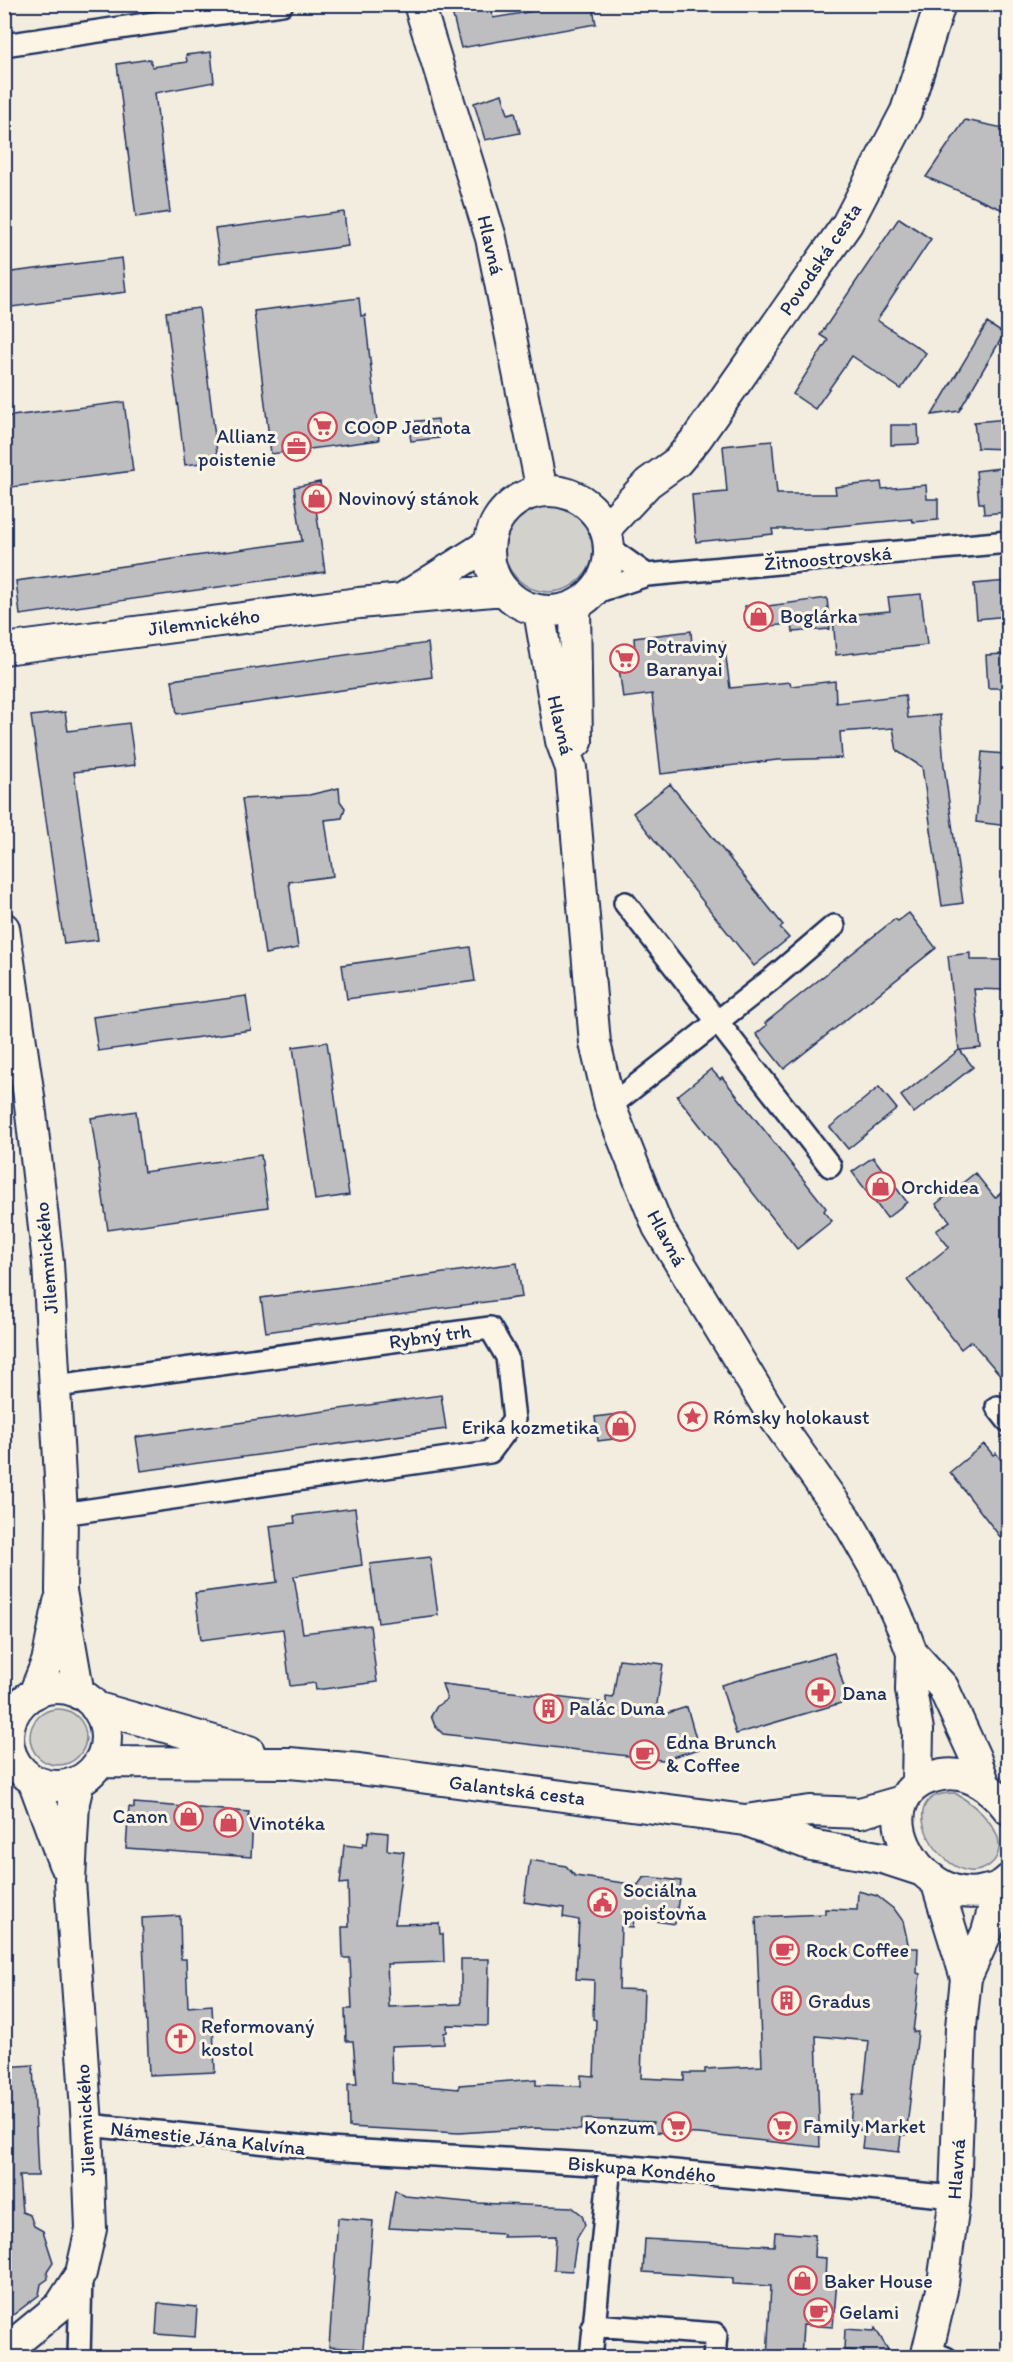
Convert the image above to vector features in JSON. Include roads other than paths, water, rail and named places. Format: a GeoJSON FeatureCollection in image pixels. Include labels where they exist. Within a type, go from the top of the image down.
{"type":"FeatureCollection","features":[{"type":"Feature","properties":{"kind":"main road","name":"Hlavná"},"geometry":{"type":"LineString","coordinates":[[419,4],[491,238],[542,491]]}},
{"type":"Feature","properties":{"kind":"main road","name":"Povodská cesta"},"geometry":{"type":"LineString","coordinates":[[607,539],[648,483],[670,468],[697,438],[847,224],[906,111],[940,4]]}},
{"type":"Feature","properties":{"kind":"main road","name":"Povodská cesta"},"geometry":{"type":"LineString","coordinates":[[586,504],[631,486],[648,483]]}},
{"type":"Feature","properties":{"kind":"main road"},"geometry":{"type":"LineString","coordinates":[[542,491],[565,493],[586,504],[597,515],[607,539],[606,572],[584,599],[561,610],[539,611],[523,606],[503,590],[492,572],[489,544],[495,525],[506,508],[523,497],[542,491]]}},
{"type":"Feature","properties":{"kind":"main road","name":"Jilemnického"},"geometry":{"type":"LineString","coordinates":[[404,598],[489,544]]}},
{"type":"Feature","properties":{"kind":"main road","name":"Jilemnického"},"geometry":{"type":"LineString","coordinates":[[4,649],[404,598],[503,590]]}},
{"type":"Feature","properties":{"kind":"main road","name":"Hlavná"},"geometry":{"type":"LineString","coordinates":[[571,768],[577,742],[584,599]]}},
{"type":"Feature","properties":{"kind":"main road","name":"Hlavná"},"geometry":{"type":"LineString","coordinates":[[539,611],[561,741],[571,768],[595,1043],[610,1106],[658,1227],[773,1416],[850,1526],[878,1574],[912,1653]]}},
{"type":"Feature","properties":{"kind":"main road","name":"Jilemnického"},"geometry":{"type":"LineString","coordinates":[[4,928],[29,1096],[48,1263],[62,1514],[62,1591],[47,1662],[18,1706]]}},
{"type":"Feature","properties":{"kind":"main road","name":"Jilemnického"},"geometry":{"type":"LineString","coordinates":[[62,1591],[87,1701]]}},
{"type":"Feature","properties":{"kind":"main road"},"geometry":{"type":"LineString","coordinates":[[912,1653],[943,1688],[975,1756],[985,1785]]}},
{"type":"Feature","properties":{"kind":"main road"},"geometry":{"type":"LineString","coordinates":[[912,1653],[910,1690],[918,1730],[909,1793],[899,1820],[903,1839],[930,1877],[966,1978]]}},
{"type":"Feature","properties":{"kind":"main road"},"geometry":{"type":"LineString","coordinates":[[59,1689],[87,1701],[105,1733],[105,1747],[89,1771],[58,1786],[18,1767],[8,1737],[18,1706],[59,1689]]}},
{"type":"Feature","properties":{"kind":"main road","name":"Galantská cesta"},"geometry":{"type":"LineString","coordinates":[[87,1701],[289,1763]]}},
{"type":"Feature","properties":{"kind":"main road","name":"Galantská cesta"},"geometry":{"type":"LineString","coordinates":[[89,1771],[289,1763],[359,1769],[746,1820]]}},
{"type":"Feature","properties":{"kind":"main road","name":"Jilemnického"},"geometry":{"type":"LineString","coordinates":[[18,1767],[70,1881]]}},
{"type":"Feature","properties":{"kind":"main road","name":"Jilemnického"},"geometry":{"type":"LineString","coordinates":[[81,2273],[91,2229],[87,2126],[70,1881],[74,1802],[89,1771]]}},
{"type":"Feature","properties":{"kind":"main road"},"geometry":{"type":"LineString","coordinates":[[746,1820],[810,1811],[860,1813],[909,1793],[929,1777],[946,1774],[969,1777],[985,1785],[1008,1809]]}},
{"type":"Feature","properties":{"kind":"main road"},"geometry":{"type":"LineString","coordinates":[[746,1820],[811,1845],[883,1858],[930,1877],[957,1892],[978,1893],[1004,1884]]}},
{"type":"Feature","properties":{"kind":"main road"},"geometry":{"type":"LineString","coordinates":[[966,1978],[987,1932],[1004,1884]]}},
{"type":"Feature","properties":{"kind":"main road","name":"Hlavná"},"geometry":{"type":"LineString","coordinates":[[934,2355],[955,2197],[961,2027],[966,1978]]}},
{"type":"Feature","properties":{"kind":"main road"},"geometry":{"type":"LineString","coordinates":[[4,2352],[60,2306],[81,2273]]}},
{"type":"Feature","properties":{"kind":"street"},"geometry":{"type":"LineString","coordinates":[[4,45],[282,4]]}},
{"type":"Feature","properties":{"kind":"street"},"geometry":{"type":"LineString","coordinates":[[607,539],[647,575]]}},
{"type":"Feature","properties":{"kind":"street","name":"Žitnoostrovská"},"geometry":{"type":"LineString","coordinates":[[584,599],[647,575],[1008,542]]}},
{"type":"Feature","properties":{"kind":"street"},"geometry":{"type":"LineString","coordinates":[[625,903],[830,1166]]}},
{"type":"Feature","properties":{"kind":"street"},"geometry":{"type":"LineString","coordinates":[[610,1106],[718,1022],[834,926]]}},
{"type":"Feature","properties":{"kind":"street","name":"Rybný trh"},"geometry":{"type":"LineString","coordinates":[[56,1386],[490,1328],[507,1357],[514,1420],[490,1452],[62,1514]]}},
{"type":"Feature","properties":{"kind":"street","name":"Námestie Jána Kalvína"},"geometry":{"type":"LineString","coordinates":[[87,2126],[328,2150]]}},
{"type":"Feature","properties":{"kind":"street","name":"Biskupa Kondého"},"geometry":{"type":"LineString","coordinates":[[328,2150],[610,2165],[955,2197]]}},
{"type":"Feature","properties":{"kind":"street"},"geometry":{"type":"LineString","coordinates":[[591,2358],[610,2165]]}},
{"type":"Feature","properties":{"kind":"street","name":"Jilemnického"},"geometry":{"type":"LineString","coordinates":[[79,2358],[81,2273]]}},
{"type":"Feature","properties":{"kind":"street"},"geometry":{"type":"LineString","coordinates":[[593,2325],[716,2334],[714,2358]]}},
{"type":"Feature","properties":{"kind":"place","name":"COOP Jednota"},"geometry":{"type":"Point","coordinates":[323,427]}},
{"type":"Feature","properties":{"kind":"place","name":"Allianz poistenie"},"geometry":{"type":"Point","coordinates":[297,447]}},
{"type":"Feature","properties":{"kind":"place","name":"Novinový stánok"},"geometry":{"type":"Point","coordinates":[317,498]}},
{"type":"Feature","properties":{"kind":"place","name":"Boglárka"},"geometry":{"type":"Point","coordinates":[759,616]}},
{"type":"Feature","properties":{"kind":"place","name":"Potraviny Baranyai"},"geometry":{"type":"Point","coordinates":[625,658]}},
{"type":"Feature","properties":{"kind":"place","name":"Orchidea"},"geometry":{"type":"Point","coordinates":[880,1187]}},
{"type":"Feature","properties":{"kind":"place","name":"Rómsky holokaust"},"geometry":{"type":"Point","coordinates":[692,1417]}},
{"type":"Feature","properties":{"kind":"place","name":"Erika kozmetika"},"geometry":{"type":"Point","coordinates":[620,1427]}},
{"type":"Feature","properties":{"kind":"place","name":"Dana"},"geometry":{"type":"Point","coordinates":[821,1693]}},
{"type":"Feature","properties":{"kind":"place","name":"Palác Duna"},"geometry":{"type":"Point","coordinates":[548,1708]}},
{"type":"Feature","properties":{"kind":"place","name":"Edna Brunch & Coffee"},"geometry":{"type":"Point","coordinates":[645,1754]}},
{"type":"Feature","properties":{"kind":"place","name":"Canon"},"geometry":{"type":"Point","coordinates":[189,1816]}},
{"type":"Feature","properties":{"kind":"place","name":"Vinotéka"},"geometry":{"type":"Point","coordinates":[228,1823]}},
{"type":"Feature","properties":{"kind":"place","name":"Sociálna poisťovňa"},"geometry":{"type":"Point","coordinates":[602,1902]}},
{"type":"Feature","properties":{"kind":"place","name":"Rock Coffee"},"geometry":{"type":"Point","coordinates":[785,1950]}},
{"type":"Feature","properties":{"kind":"place","name":"Gradus"},"geometry":{"type":"Point","coordinates":[787,2001]}},
{"type":"Feature","properties":{"kind":"place","name":"Reformovaný kostol"},"geometry":{"type":"Point","coordinates":[180,2038]}},
{"type":"Feature","properties":{"kind":"place","name":"Family Market"},"geometry":{"type":"Point","coordinates":[782,2126]}},
{"type":"Feature","properties":{"kind":"place","name":"Konzum"},"geometry":{"type":"Point","coordinates":[676,2127]}},
{"type":"Feature","properties":{"kind":"place","name":"Baker House"},"geometry":{"type":"Point","coordinates":[803,2281]}},
{"type":"Feature","properties":{"kind":"place","name":"Gelami"},"geometry":{"type":"Point","coordinates":[818,2312]}}]}
